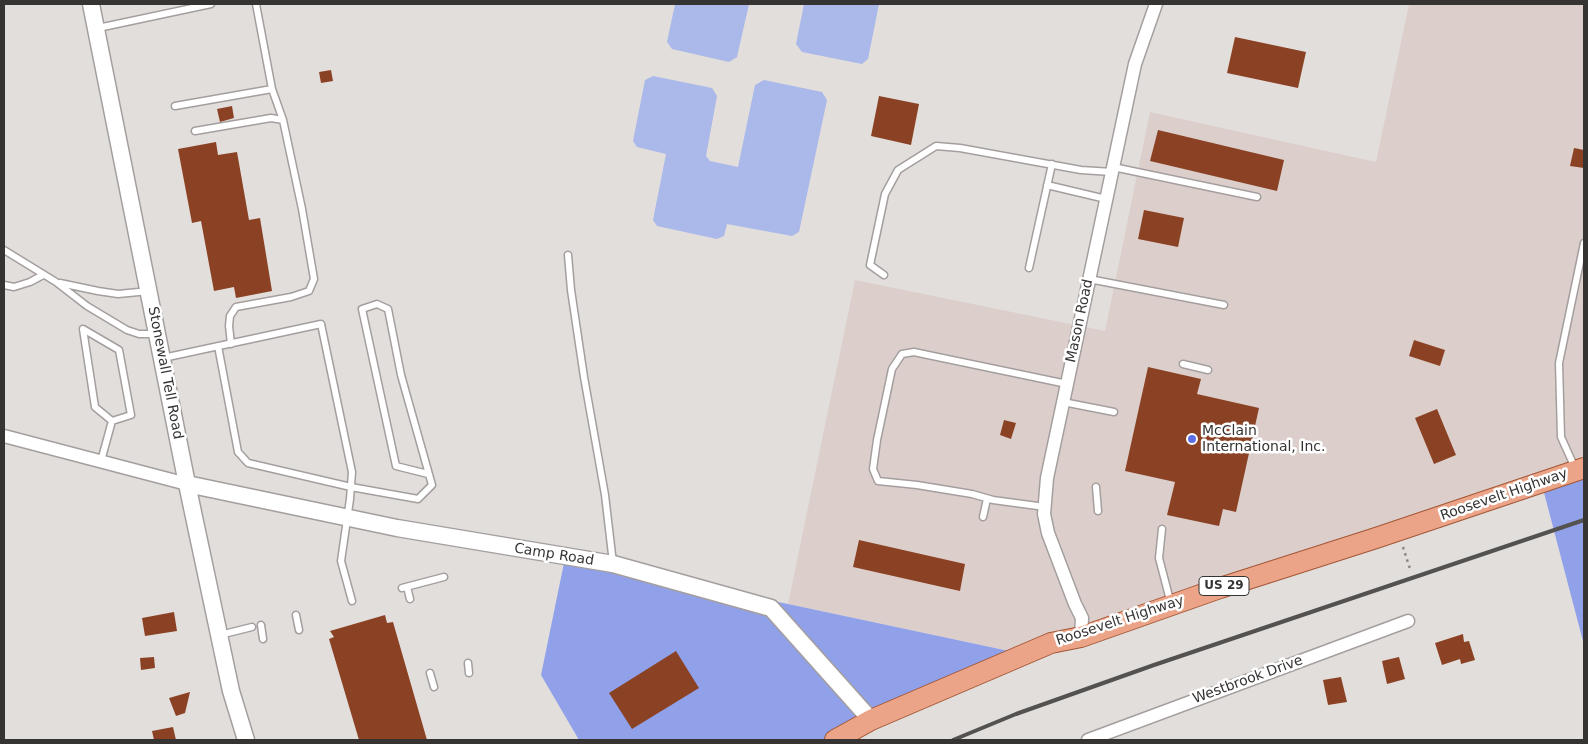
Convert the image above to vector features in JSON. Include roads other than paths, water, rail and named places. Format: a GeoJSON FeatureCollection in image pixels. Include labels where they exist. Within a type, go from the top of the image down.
{"type":"FeatureCollection","features":[{"type":"Feature","properties":{"kind":"main road","name":"Roosevelt Highway"},"geometry":{"type":"LineString","coordinates":[[835,740],[871,720],[1030,650],[1081,636],[1220,588],[1581,470]]}},
{"type":"Feature","properties":{"kind":"street","name":"Stonewall Tell Road"},"geometry":{"type":"LineString","coordinates":[[91,4],[187,484],[231,691],[246,740]]}},
{"type":"Feature","properties":{"kind":"street","name":"Mason Road"},"geometry":{"type":"LineString","coordinates":[[1081,636],[1082,618],[1048,533],[1044,514],[1047,478],[1136,64],[1156,4]]}},
{"type":"Feature","properties":{"kind":"street"},"geometry":{"type":"LineString","coordinates":[[4,436],[187,484]]}},
{"type":"Feature","properties":{"kind":"street","name":"Camp Road"},"geometry":{"type":"LineString","coordinates":[[187,484],[397,528],[613,564],[771,608],[871,720]]}},
{"type":"Feature","properties":{"kind":"street","name":"Westbrook Drive"},"geometry":{"type":"LineString","coordinates":[[1088,740],[1408,620]]}},
{"type":"Feature","properties":{"kind":"lane"},"geometry":{"type":"LineString","coordinates":[[96,28],[211,4]]}},
{"type":"Feature","properties":{"kind":"lane"},"geometry":{"type":"LineString","coordinates":[[231,344],[230,316],[236,308],[291,297],[309,291],[314,279],[302,209],[283,120],[272,89],[256,4]]}},
{"type":"Feature","properties":{"kind":"lane"},"geometry":{"type":"LineString","coordinates":[[175,106],[272,89]]}},
{"type":"Feature","properties":{"kind":"lane"},"geometry":{"type":"LineString","coordinates":[[195,131],[271,118],[283,120]]}},
{"type":"Feature","properties":{"kind":"lane"},"geometry":{"type":"LineString","coordinates":[[884,276],[870,265],[885,194],[898,170],[936,146],[960,148],[1081,170],[1113,169],[1256,197]]}},
{"type":"Feature","properties":{"kind":"lane"},"geometry":{"type":"LineString","coordinates":[[1029,268],[1052,164]]}},
{"type":"Feature","properties":{"kind":"lane"},"geometry":{"type":"LineString","coordinates":[[1047,186],[1106,199]]}},
{"type":"Feature","properties":{"kind":"lane"},"geometry":{"type":"LineString","coordinates":[[1581,470],[1561,437],[1559,363],[1584,243]]}},
{"type":"Feature","properties":{"kind":"lane"},"geometry":{"type":"LineString","coordinates":[[4,250],[56,282],[87,306],[127,330],[139,334],[157,334]]}},
{"type":"Feature","properties":{"kind":"lane"},"geometry":{"type":"LineString","coordinates":[[568,254],[571,290],[584,377],[606,495],[613,564]]}},
{"type":"Feature","properties":{"kind":"lane"},"geometry":{"type":"LineString","coordinates":[[4,285],[14,287],[30,282],[43,274]]}},
{"type":"Feature","properties":{"kind":"lane"},"geometry":{"type":"LineString","coordinates":[[1089,279],[1224,305]]}},
{"type":"Feature","properties":{"kind":"lane"},"geometry":{"type":"LineString","coordinates":[[56,282],[118,294],[149,291]]}},
{"type":"Feature","properties":{"kind":"lane"},"geometry":{"type":"LineString","coordinates":[[218,346],[238,452],[248,463],[351,487],[418,499],[432,485],[401,374],[388,309],[376,304],[362,308],[396,466],[428,474]]}},
{"type":"Feature","properties":{"kind":"lane"},"geometry":{"type":"LineString","coordinates":[[162,358],[321,324],[352,472],[348,518],[340,561],[352,601]]}},
{"type":"Feature","properties":{"kind":"lane"},"geometry":{"type":"LineString","coordinates":[[83,330],[120,350],[132,415],[112,421],[95,407],[83,330]]}},
{"type":"Feature","properties":{"kind":"lane"},"geometry":{"type":"LineString","coordinates":[[1045,507],[987,499],[916,485],[878,481],[873,470],[877,440],[892,369],[902,354],[914,352],[1066,384]]}},
{"type":"Feature","properties":{"kind":"lane"},"geometry":{"type":"LineString","coordinates":[[1183,364],[1208,370]]}},
{"type":"Feature","properties":{"kind":"lane"},"geometry":{"type":"LineString","coordinates":[[1063,402],[1114,412]]}},
{"type":"Feature","properties":{"kind":"lane"},"geometry":{"type":"LineString","coordinates":[[101,461],[112,421]]}},
{"type":"Feature","properties":{"kind":"lane"},"geometry":{"type":"LineString","coordinates":[[1096,486],[1098,512]]}},
{"type":"Feature","properties":{"kind":"lane"},"geometry":{"type":"LineString","coordinates":[[983,517],[987,499]]}},
{"type":"Feature","properties":{"kind":"lane"},"geometry":{"type":"LineString","coordinates":[[1162,529],[1159,558],[1172,605]]}},
{"type":"Feature","properties":{"kind":"lane"},"geometry":{"type":"LineString","coordinates":[[410,599],[404,587],[444,577]]}},
{"type":"Feature","properties":{"kind":"lane"},"geometry":{"type":"LineString","coordinates":[[296,615],[299,630]]}},
{"type":"Feature","properties":{"kind":"lane"},"geometry":{"type":"LineString","coordinates":[[260,625],[263,639]]}},
{"type":"Feature","properties":{"kind":"lane"},"geometry":{"type":"LineString","coordinates":[[219,635],[252,627]]}},
{"type":"Feature","properties":{"kind":"lane"},"geometry":{"type":"LineString","coordinates":[[468,663],[469,673]]}},
{"type":"Feature","properties":{"kind":"lane"},"geometry":{"type":"LineString","coordinates":[[430,672],[434,687]]}},
{"type":"Feature","properties":{"kind":"railway"},"geometry":{"type":"LineString","coordinates":[[953,740],[1016,714],[1154,665],[1584,520]]}},
{"type":"Feature","properties":{"kind":"place","name":"McClain International, Inc."},"geometry":{"type":"Point","coordinates":[1192,439]}}]}
